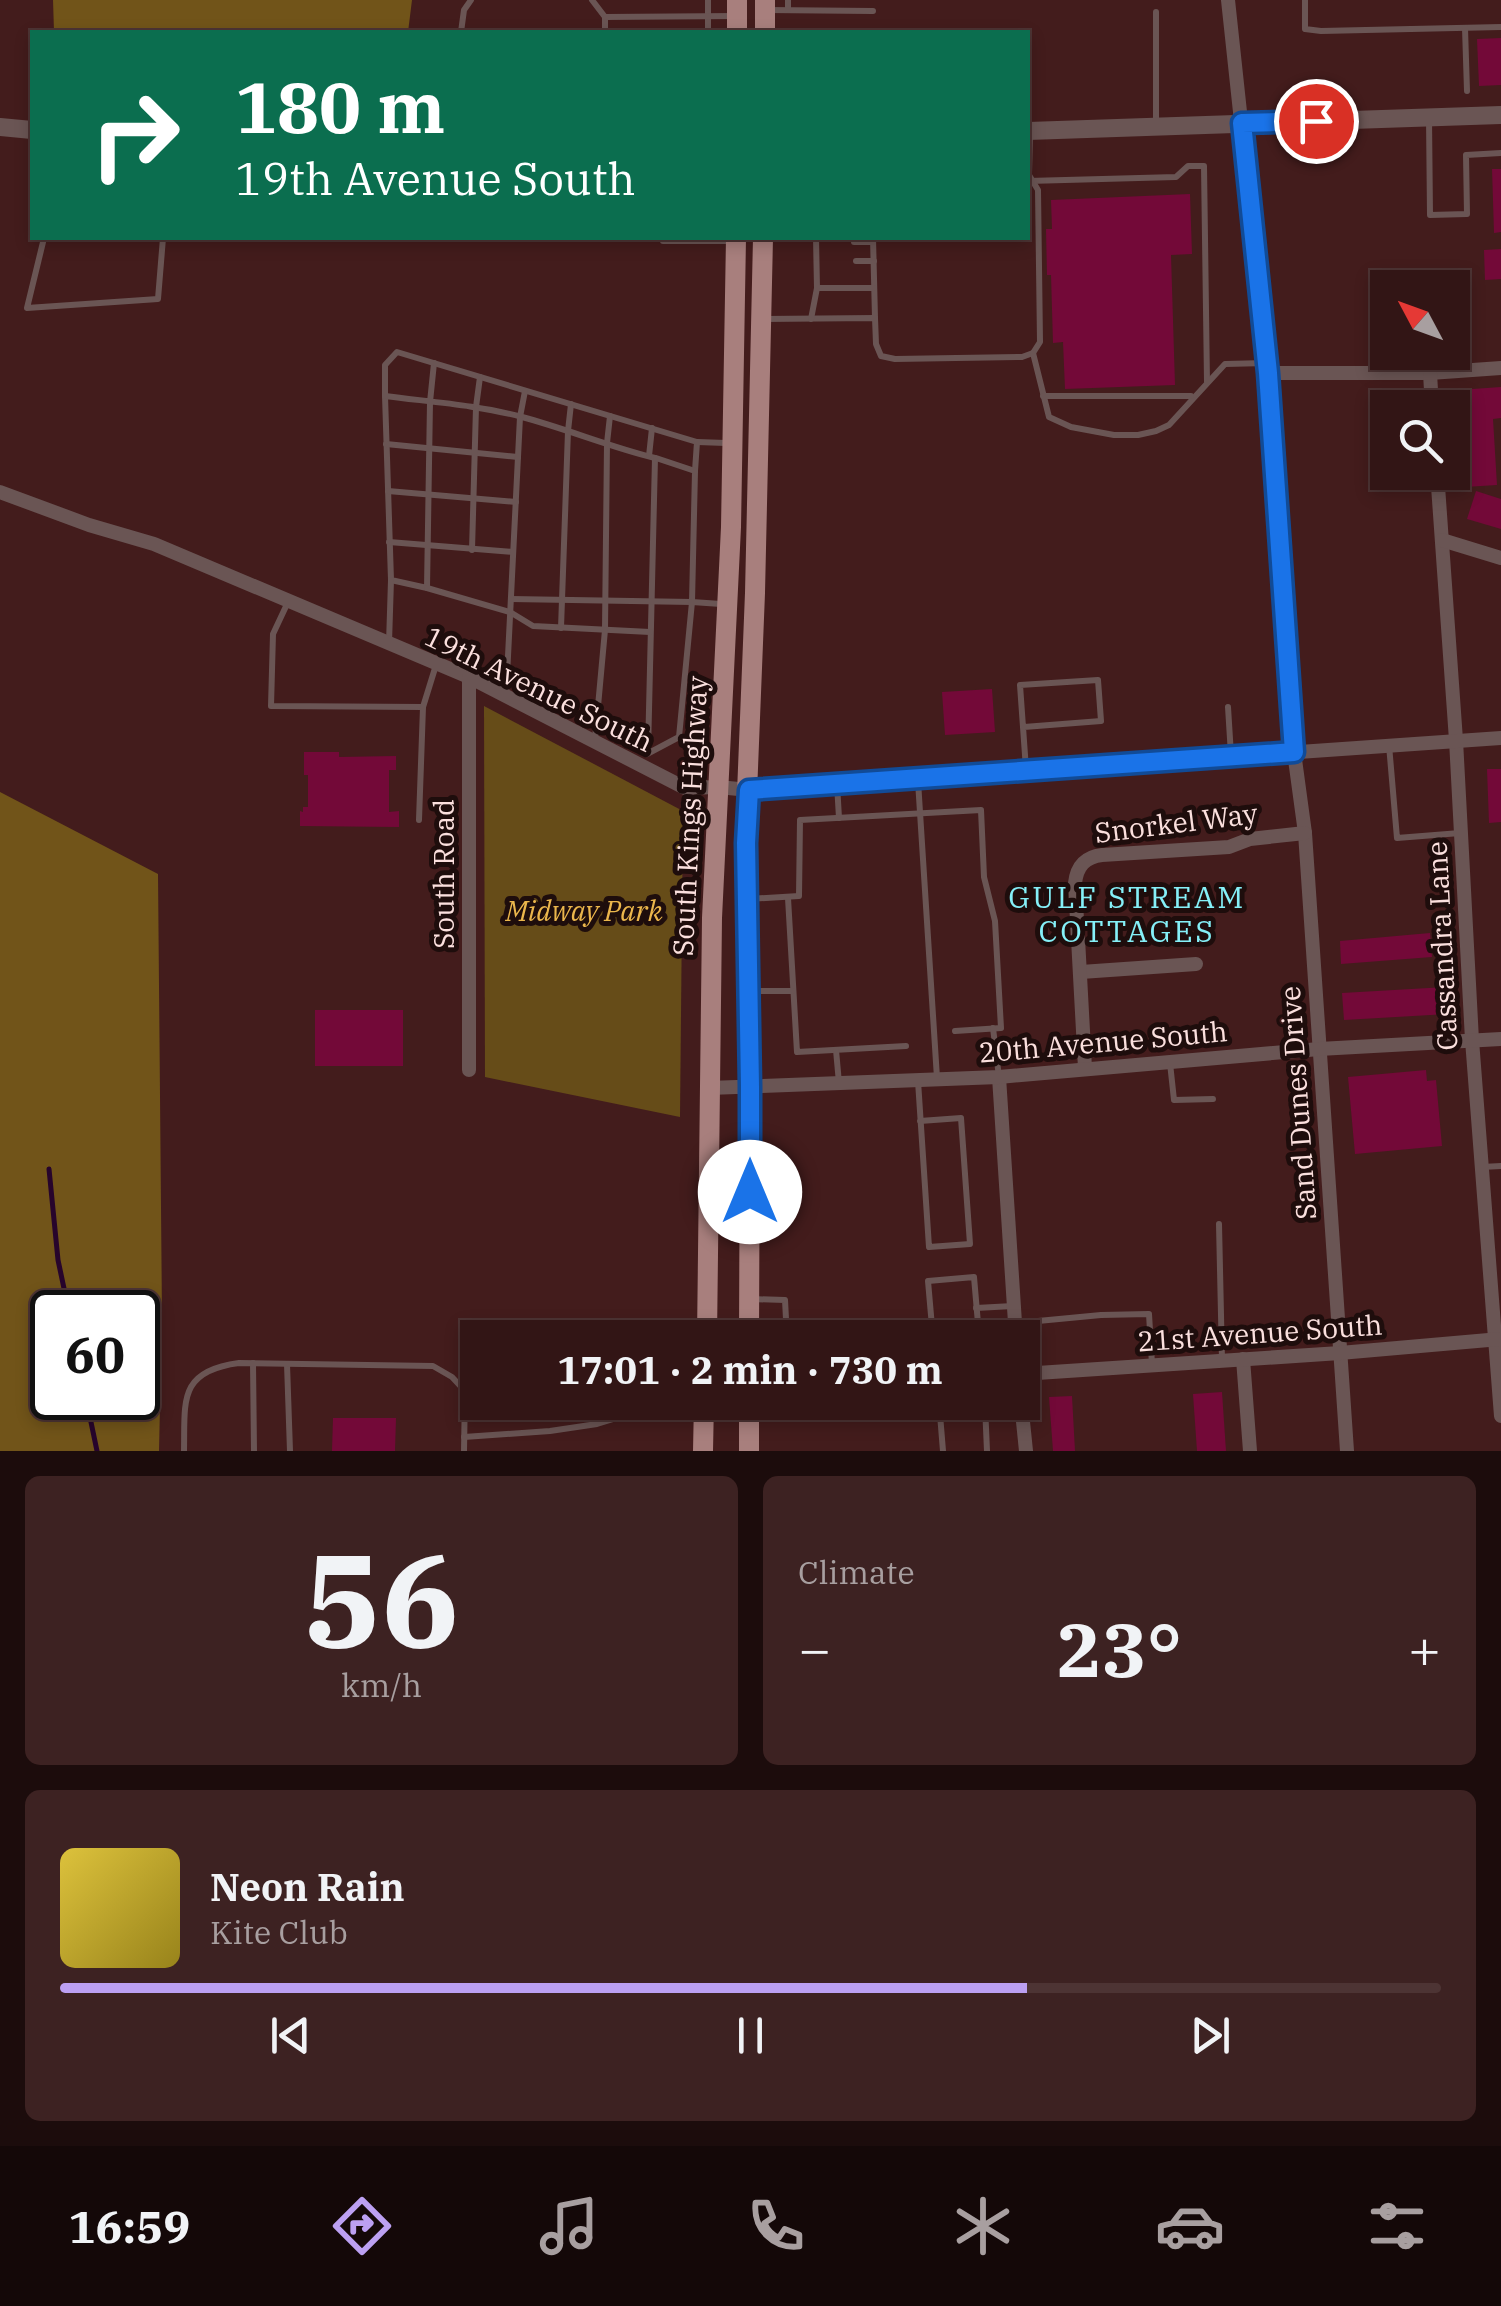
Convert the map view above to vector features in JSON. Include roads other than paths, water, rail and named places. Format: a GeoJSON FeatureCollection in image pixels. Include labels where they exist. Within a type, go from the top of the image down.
{"type":"FeatureCollection","features":[{"type":"Feature","properties":{"kind":"main road","name":"South Kings Highway"},"geometry":{"type":"LineString","coordinates":[[706,1320],[712,918],[727,604],[736,240]]}},
{"type":"Feature","properties":{"kind":"main road","name":"South Kings Highway"},"geometry":{"type":"LineString","coordinates":[[749,1320],[746,843],[763,240]]}},
{"type":"Feature","properties":{"kind":"main road"},"geometry":{"type":"LineString","coordinates":[[703,1451],[704,1420]]}},
{"type":"Feature","properties":{"kind":"main road"},"geometry":{"type":"LineString","coordinates":[[748,1451],[749,1420]]}},
{"type":"Feature","properties":{"kind":"street","name":"Sand Dunes Drive"},"geometry":{"type":"LineString","coordinates":[[1228,0],[1267,368],[1294,752],[1305,833],[1347,1451]]}},
{"type":"Feature","properties":{"kind":"street"},"geometry":{"type":"LineString","coordinates":[[1030,131],[1501,115]]}},
{"type":"Feature","properties":{"kind":"street"},"geometry":{"type":"LineString","coordinates":[[0,127],[30,130]]}},
{"type":"Feature","properties":{"kind":"street"},"geometry":{"type":"LineString","coordinates":[[1267,368],[1430,372],[1501,368]]}},
{"type":"Feature","properties":{"kind":"street"},"geometry":{"type":"LineString","coordinates":[[1430,372],[1431,390]]}},
{"type":"Feature","properties":{"kind":"street","name":"Cassandra Lane"},"geometry":{"type":"LineString","coordinates":[[1438,490],[1472,1040],[1501,1416]]}},
{"type":"Feature","properties":{"kind":"street","name":"19th Avenue South"},"geometry":{"type":"LineString","coordinates":[[0,492],[154,544],[469,678],[685,788],[749,790],[1501,738]]}},
{"type":"Feature","properties":{"kind":"street"},"geometry":{"type":"LineString","coordinates":[[1442,540],[1501,558]]}},
{"type":"Feature","properties":{"kind":"street","name":"South Road"},"geometry":{"type":"LineString","coordinates":[[469,678],[469,1070]]}},
{"type":"Feature","properties":{"kind":"street","name":"Snorkel Way"},"geometry":{"type":"LineString","coordinates":[[1085,1068],[1075,883],[1078,868],[1088,858],[1102,855],[1230,847],[1250,839],[1305,833]]}},
{"type":"Feature","properties":{"kind":"street"},"geometry":{"type":"LineString","coordinates":[[1082,972],[1196,964]]}},
{"type":"Feature","properties":{"kind":"street","name":"20th Avenue South"},"geometry":{"type":"LineString","coordinates":[[709,1088],[999,1076],[1319,1049],[1501,1039]]}},
{"type":"Feature","properties":{"kind":"street"},"geometry":{"type":"LineString","coordinates":[[999,1076],[1014,1320]]}},
{"type":"Feature","properties":{"kind":"street","name":"21st Avenue South"},"geometry":{"type":"LineString","coordinates":[[1040,1373],[1498,1339]]}},
{"type":"Feature","properties":{"kind":"street"},"geometry":{"type":"LineString","coordinates":[[1243,1360],[1250,1451]]}},
{"type":"Feature","properties":{"kind":"street"},"geometry":{"type":"LineString","coordinates":[[1022,1420],[1026,1451]]}},
{"type":"Feature","properties":{"kind":"lane"},"geometry":{"type":"LineString","coordinates":[[461,30],[464,10],[471,0]]}},
{"type":"Feature","properties":{"kind":"lane"},"geometry":{"type":"LineString","coordinates":[[592,0],[605,17],[605,30]]}},
{"type":"Feature","properties":{"kind":"lane"},"geometry":{"type":"LineString","coordinates":[[708,0],[708,30]]}},
{"type":"Feature","properties":{"kind":"lane"},"geometry":{"type":"LineString","coordinates":[[788,0],[788,10]]}},
{"type":"Feature","properties":{"kind":"lane"},"geometry":{"type":"LineString","coordinates":[[1305,0],[1305,29],[1501,27]]}},
{"type":"Feature","properties":{"kind":"lane"},"geometry":{"type":"LineString","coordinates":[[765,5],[788,10],[873,11]]}},
{"type":"Feature","properties":{"kind":"lane"},"geometry":{"type":"LineString","coordinates":[[1156,12],[1156,126]]}},
{"type":"Feature","properties":{"kind":"lane"},"geometry":{"type":"LineString","coordinates":[[605,17],[737,16]]}},
{"type":"Feature","properties":{"kind":"lane"},"geometry":{"type":"LineString","coordinates":[[1465,28],[1467,91]]}},
{"type":"Feature","properties":{"kind":"lane"},"geometry":{"type":"LineString","coordinates":[[1429,117],[1430,215],[1467,214],[1466,156],[1501,153]]}},
{"type":"Feature","properties":{"kind":"lane"},"geometry":{"type":"LineString","coordinates":[[1030,180],[1176,177],[1188,166],[1204,166],[1207,382]]}},
{"type":"Feature","properties":{"kind":"lane"},"geometry":{"type":"LineString","coordinates":[[1030,180],[1038,190],[1040,342],[1034,353],[1049,417],[1072,427],[1138,435],[1169,425],[1225,364],[1267,368]]}},
{"type":"Feature","properties":{"kind":"lane"},"geometry":{"type":"LineString","coordinates":[[44,240],[27,308],[158,299],[163,240]]}},
{"type":"Feature","properties":{"kind":"lane"},"geometry":{"type":"LineString","coordinates":[[663,240],[688,240]]}},
{"type":"Feature","properties":{"kind":"lane"},"geometry":{"type":"LineString","coordinates":[[811,319],[817,288],[816,240],[828,243]]}},
{"type":"Feature","properties":{"kind":"lane"},"geometry":{"type":"LineString","coordinates":[[854,242],[874,240],[876,344],[881,356],[1022,357],[1034,353]]}},
{"type":"Feature","properties":{"kind":"lane"},"geometry":{"type":"LineString","coordinates":[[856,262],[874,261]]}},
{"type":"Feature","properties":{"kind":"lane"},"geometry":{"type":"LineString","coordinates":[[816,262],[830,262]]}},
{"type":"Feature","properties":{"kind":"lane"},"geometry":{"type":"LineString","coordinates":[[817,288],[874,288]]}},
{"type":"Feature","properties":{"kind":"lane"},"geometry":{"type":"LineString","coordinates":[[762,320],[875,318]]}},
{"type":"Feature","properties":{"kind":"lane"},"geometry":{"type":"LineString","coordinates":[[390,644],[385,365],[397,352],[698,442],[732,444]]}},
{"type":"Feature","properties":{"kind":"lane"},"geometry":{"type":"LineString","coordinates":[[428,588],[434,364]]}},
{"type":"Feature","properties":{"kind":"lane"},"geometry":{"type":"LineString","coordinates":[[472,550],[480,377]]}},
{"type":"Feature","properties":{"kind":"lane"},"geometry":{"type":"LineString","coordinates":[[506,697],[524,390]]}},
{"type":"Feature","properties":{"kind":"lane"},"geometry":{"type":"LineString","coordinates":[[385,396],[520,416],[695,471]]}},
{"type":"Feature","properties":{"kind":"lane"},"geometry":{"type":"LineString","coordinates":[[1043,396],[1193,396]]}},
{"type":"Feature","properties":{"kind":"lane"},"geometry":{"type":"LineString","coordinates":[[561,628],[571,404]]}},
{"type":"Feature","properties":{"kind":"lane"},"geometry":{"type":"LineString","coordinates":[[595,743],[605,630],[610,416]]}},
{"type":"Feature","properties":{"kind":"lane"},"geometry":{"type":"LineString","coordinates":[[640,766],[648,752],[652,428]]}},
{"type":"Feature","properties":{"kind":"lane"},"geometry":{"type":"LineString","coordinates":[[648,752],[679,737],[692,602],[698,442]]}},
{"type":"Feature","properties":{"kind":"lane"},"geometry":{"type":"LineString","coordinates":[[386,444],[518,457]]}},
{"type":"Feature","properties":{"kind":"lane"},"geometry":{"type":"LineString","coordinates":[[388,491],[516,502]]}},
{"type":"Feature","properties":{"kind":"lane"},"geometry":{"type":"LineString","coordinates":[[389,542],[513,552]]}},
{"type":"Feature","properties":{"kind":"lane"},"geometry":{"type":"LineString","coordinates":[[390,580],[510,612],[533,626],[650,632]]}},
{"type":"Feature","properties":{"kind":"lane"},"geometry":{"type":"LineString","coordinates":[[511,599],[727,604]]}},
{"type":"Feature","properties":{"kind":"lane"},"geometry":{"type":"LineString","coordinates":[[289,601],[273,634],[271,706],[422,707]]}},
{"type":"Feature","properties":{"kind":"lane"},"geometry":{"type":"LineString","coordinates":[[418,820],[422,707],[436,664]]}},
{"type":"Feature","properties":{"kind":"lane"},"geometry":{"type":"LineString","coordinates":[[1024,727],[1101,721],[1098,680],[1020,686],[1026,770]]}},
{"type":"Feature","properties":{"kind":"lane"},"geometry":{"type":"LineString","coordinates":[[1228,706],[1231,756]]}},
{"type":"Feature","properties":{"kind":"lane"},"geometry":{"type":"LineString","coordinates":[[1389,745],[1397,838],[1461,833]]}},
{"type":"Feature","properties":{"kind":"lane"},"geometry":{"type":"LineString","coordinates":[[918,778],[937,1079]]}},
{"type":"Feature","properties":{"kind":"lane"},"geometry":{"type":"LineString","coordinates":[[837,784],[839,818]]}},
{"type":"Feature","properties":{"kind":"lane"},"geometry":{"type":"LineString","coordinates":[[747,899],[799,896],[800,820],[981,810],[984,877],[995,922],[1001,1028],[955,1031]]}},
{"type":"Feature","properties":{"kind":"lane"},"geometry":{"type":"LineString","coordinates":[[788,898],[797,1052],[906,1046]]}},
{"type":"Feature","properties":{"kind":"lane"},"geometry":{"type":"LineString","coordinates":[[748,991],[793,991]]}},
{"type":"Feature","properties":{"kind":"lane"},"geometry":{"type":"LineString","coordinates":[[992,1028],[999,1076]]}},
{"type":"Feature","properties":{"kind":"lane"},"geometry":{"type":"LineString","coordinates":[[836,1050],[839,1083]]}},
{"type":"Feature","properties":{"kind":"lane"},"geometry":{"type":"LineString","coordinates":[[1170,1062],[1174,1100],[1213,1098]]}},
{"type":"Feature","properties":{"kind":"lane"},"geometry":{"type":"LineString","coordinates":[[918,1080],[920,1121],[929,1247],[970,1244],[961,1118],[920,1121]]}},
{"type":"Feature","properties":{"kind":"lane"},"geometry":{"type":"LineString","coordinates":[[1482,1167],[1501,1166]]}},
{"type":"Feature","properties":{"kind":"lane"},"geometry":{"type":"LineString","coordinates":[[1219,1224],[1222,1361]]}},
{"type":"Feature","properties":{"kind":"lane"},"geometry":{"type":"LineString","coordinates":[[931,1320],[928,1281],[974,1277],[977,1320]]}},
{"type":"Feature","properties":{"kind":"lane"},"geometry":{"type":"LineString","coordinates":[[750,1299],[785,1300],[786,1320]]}},
{"type":"Feature","properties":{"kind":"lane"},"geometry":{"type":"LineString","coordinates":[[976,1308],[1013,1306]]}},
{"type":"Feature","properties":{"kind":"lane"},"geometry":{"type":"LineString","coordinates":[[1040,1326],[1100,1315],[1149,1314],[1152,1365]]}},
{"type":"Feature","properties":{"kind":"lane"},"geometry":{"type":"LineString","coordinates":[[254,1363],[254,1451]]}},
{"type":"Feature","properties":{"kind":"lane"},"geometry":{"type":"LineString","coordinates":[[184,1451],[184,1398],[199,1376],[217,1366],[254,1363],[433,1366],[466,1391],[464,1451]]}},
{"type":"Feature","properties":{"kind":"lane"},"geometry":{"type":"LineString","coordinates":[[287,1364],[290,1451]]}},
{"type":"Feature","properties":{"kind":"lane"},"geometry":{"type":"LineString","coordinates":[[464,1437],[550,1431],[609,1420]]}},
{"type":"Feature","properties":{"kind":"lane"},"geometry":{"type":"LineString","coordinates":[[941,1420],[943,1451]]}},
{"type":"Feature","properties":{"kind":"lane"},"geometry":{"type":"LineString","coordinates":[[986,1420],[987,1451]]}},
{"type":"Feature","properties":{"kind":"waterway"},"geometry":{"type":"LineString","coordinates":[[49,1169],[64,1290]]}},
{"type":"Feature","properties":{"kind":"waterway"},"geometry":{"type":"LineString","coordinates":[[91,1420],[97,1451]]}},
{"type":"Feature","properties":{"kind":"district","name":"GULF STREAM COTTAGES"},"geometry":{"type":"Point","coordinates":[1127,915]}},
{"type":"Feature","properties":{"kind":"park label","name":"Midway Park"},"geometry":{"type":"Point","coordinates":[584,911]}}]}
